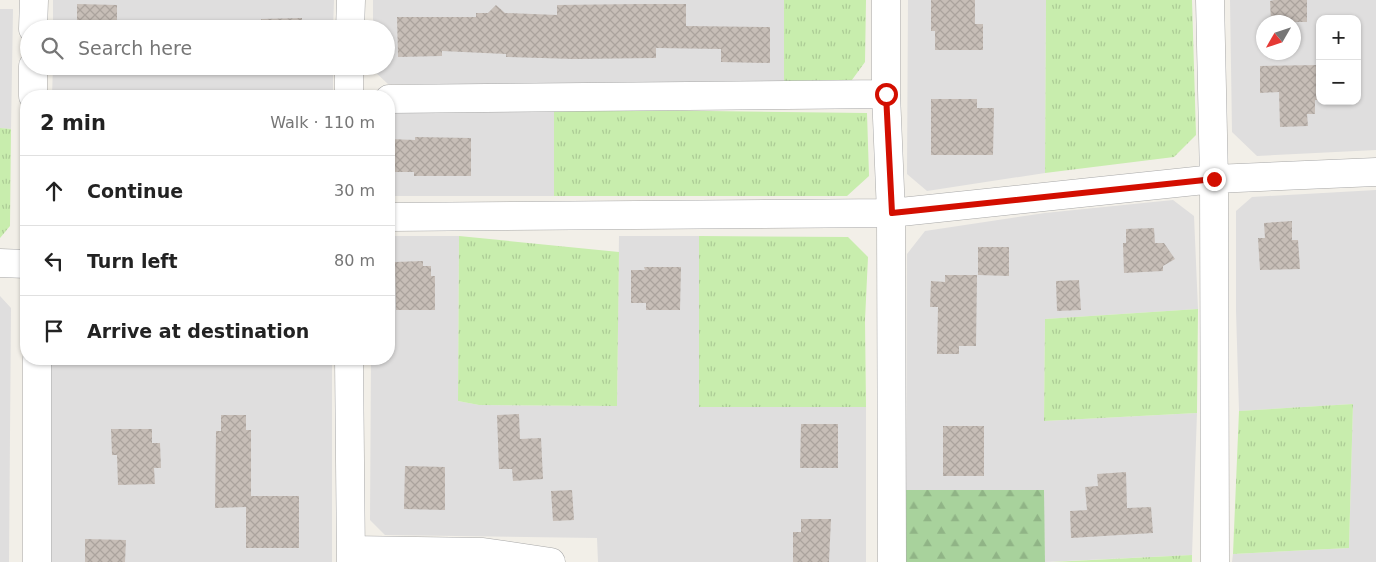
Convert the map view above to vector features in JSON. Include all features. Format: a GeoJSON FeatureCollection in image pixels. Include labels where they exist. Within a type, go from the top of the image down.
{"type":"FeatureCollection","features":[{"type":"Feature","properties":{"kind":"street"},"geometry":{"type":"LineString","coordinates":[[33,20],[34,0]]}},
{"type":"Feature","properties":{"kind":"street"},"geometry":{"type":"LineString","coordinates":[[350,0],[350,20]]}},
{"type":"Feature","properties":{"kind":"street"},"geometry":{"type":"LineString","coordinates":[[886,0],[886,94],[892,213],[892,562]]}},
{"type":"Feature","properties":{"kind":"street"},"geometry":{"type":"LineString","coordinates":[[1210,0],[1214,179],[1215,562]]}},
{"type":"Feature","properties":{"kind":"street"},"geometry":{"type":"LineString","coordinates":[[33,75],[33,90]]}},
{"type":"Feature","properties":{"kind":"street"},"geometry":{"type":"LineString","coordinates":[[349,90],[350,75]]}},
{"type":"Feature","properties":{"kind":"street"},"geometry":{"type":"LineString","coordinates":[[395,99],[886,94]]}},
{"type":"Feature","properties":{"kind":"street"},"geometry":{"type":"LineString","coordinates":[[395,217],[892,213],[1214,179],[1376,172]]}},
{"type":"Feature","properties":{"kind":"street"},"geometry":{"type":"LineString","coordinates":[[0,263],[20,264]]}},
{"type":"Feature","properties":{"kind":"street"},"geometry":{"type":"LineString","coordinates":[[37,365],[37,562]]}},
{"type":"Feature","properties":{"kind":"street"},"geometry":{"type":"LineString","coordinates":[[349,365],[351,556],[483,552],[551,562]]}},
{"type":"Feature","properties":{"kind":"shaded area"},"geometry":{"type":"Polygon","coordinates":[[[53,0],[334,0],[333,20],[53,20],[53,0]]]}},
{"type":"Feature","properties":{"kind":"shaded area"},"geometry":{"type":"Polygon","coordinates":[[[373,0],[784,0],[784,87],[388,84],[378,75],[395,75],[395,20],[373,20],[373,0]]]}},
{"type":"Feature","properties":{"kind":"shaded area"},"geometry":{"type":"Polygon","coordinates":[[[908,0],[1046,0],[1045,173],[927,191],[907,174],[908,0]]]}},
{"type":"Feature","properties":{"kind":"shaded area"},"geometry":{"type":"Polygon","coordinates":[[[1230,0],[1376,0],[1376,150],[1257,156],[1232,132],[1230,0]]]}},
{"type":"Feature","properties":{"kind":"shaded area"},"geometry":{"type":"Polygon","coordinates":[[[0,9],[13,9],[11,129],[0,128],[0,9]]]}},
{"type":"Feature","properties":{"kind":"shaded area"},"geometry":{"type":"Polygon","coordinates":[[[53,75],[333,75],[333,90],[52,90],[53,75]]]}},
{"type":"Feature","properties":{"kind":"shaded area"},"geometry":{"type":"Polygon","coordinates":[[[554,109],[554,196],[395,196],[395,111],[554,109]]]}},
{"type":"Feature","properties":{"kind":"shaded area"},"geometry":{"type":"Polygon","coordinates":[[[1376,190],[1376,562],[1232,562],[1233,554],[1349,548],[1353,404],[1239,411],[1236,211],[1252,197],[1376,190]]]}},
{"type":"Feature","properties":{"kind":"shaded area"},"geometry":{"type":"Polygon","coordinates":[[[1173,200],[1194,216],[1198,309],[1045,319],[1044,421],[1197,413],[1192,555],[1045,562],[1043,490],[906,490],[907,254],[925,231],[1045,213],[1173,200]]]}},
{"type":"Feature","properties":{"kind":"shaded area"},"geometry":{"type":"Polygon","coordinates":[[[395,236],[459,236],[458,401],[479,405],[617,406],[619,236],[699,236],[699,407],[866,407],[866,562],[598,562],[597,538],[385,535],[370,520],[371,365],[395,365],[395,236]]]}},
{"type":"Feature","properties":{"kind":"shaded area"},"geometry":{"type":"Polygon","coordinates":[[[0,296],[11,308],[9,562],[0,562],[0,296]]]}},
{"type":"Feature","properties":{"kind":"shaded area"},"geometry":{"type":"Polygon","coordinates":[[[51,365],[332,365],[332,562],[49,562],[51,365]]]}},
{"type":"Feature","properties":{"kind":"green space"},"geometry":{"type":"Polygon","coordinates":[[[784,0],[866,0],[865,62],[849,84],[784,87],[784,0]]]}},
{"type":"Feature","properties":{"kind":"green space"},"geometry":{"type":"Polygon","coordinates":[[[1046,0],[1192,0],[1196,135],[1174,157],[1045,173],[1046,0]]]}},
{"type":"Feature","properties":{"kind":"green space"},"geometry":{"type":"Polygon","coordinates":[[[554,109],[867,113],[869,176],[847,196],[554,196],[554,109]]]}},
{"type":"Feature","properties":{"kind":"green space"},"geometry":{"type":"Polygon","coordinates":[[[0,128],[11,129],[10,226],[0,238],[0,128]]]}},
{"type":"Feature","properties":{"kind":"green space"},"geometry":{"type":"Polygon","coordinates":[[[459,236],[619,252],[617,406],[479,405],[458,401],[459,236]]]}},
{"type":"Feature","properties":{"kind":"green space"},"geometry":{"type":"Polygon","coordinates":[[[699,236],[848,237],[868,257],[865,320],[866,407],[699,407],[699,236]]]}},
{"type":"Feature","properties":{"kind":"green space"},"geometry":{"type":"Polygon","coordinates":[[[1198,309],[1197,413],[1044,421],[1045,319],[1198,309]]]}},
{"type":"Feature","properties":{"kind":"green space"},"geometry":{"type":"Polygon","coordinates":[[[1353,404],[1349,548],[1233,554],[1239,411],[1353,404]]]}},
{"type":"Feature","properties":{"kind":"green space"},"geometry":{"type":"Polygon","coordinates":[[[906,490],[1044,490],[1045,562],[905,562],[906,490]]]}},
{"type":"Feature","properties":{"kind":"green space"},"geometry":{"type":"Polygon","coordinates":[[[1192,555],[1192,562],[1052,562],[1192,555]]]}},
{"type":"Feature","properties":{"kind":"building"},"geometry":{"type":"Polygon","coordinates":[[[931,0],[975,0],[975,24],[983,24],[983,50],[935,50],[935,31],[931,31],[931,0]]]}},
{"type":"Feature","properties":{"kind":"building"},"geometry":{"type":"Polygon","coordinates":[[[1307,0],[1307,22],[1301,22],[1301,15],[1271,15],[1270,1],[1307,0]]]}},
{"type":"Feature","properties":{"kind":"building"},"geometry":{"type":"Polygon","coordinates":[[[77,4],[117,5],[117,20],[77,20],[77,4]]]}},
{"type":"Feature","properties":{"kind":"building"},"geometry":{"type":"Polygon","coordinates":[[[686,4],[686,26],[770,27],[770,63],[721,62],[721,49],[656,48],[656,58],[574,59],[506,57],[506,54],[442,51],[442,56],[398,57],[397,17],[476,17],[476,13],[488,13],[496,5],[505,13],[557,15],[557,5],[686,4]]]}},
{"type":"Feature","properties":{"kind":"building"},"geometry":{"type":"Polygon","coordinates":[[[302,18],[302,20],[261,20],[302,18]]]}},
{"type":"Feature","properties":{"kind":"building"},"geometry":{"type":"Polygon","coordinates":[[[1316,65],[1315,114],[1307,114],[1308,126],[1280,127],[1279,92],[1260,93],[1260,66],[1316,65]]]}},
{"type":"Feature","properties":{"kind":"building"},"geometry":{"type":"Polygon","coordinates":[[[931,99],[977,99],[977,108],[994,108],[993,155],[931,155],[931,99]]]}},
{"type":"Feature","properties":{"kind":"building"},"geometry":{"type":"Polygon","coordinates":[[[415,137],[471,138],[471,176],[414,176],[414,172],[395,172],[395,139],[415,140],[415,137]]]}},
{"type":"Feature","properties":{"kind":"building"},"geometry":{"type":"Polygon","coordinates":[[[1292,221],[1292,240],[1298,240],[1300,269],[1260,270],[1258,238],[1265,238],[1264,223],[1292,221]]]}},
{"type":"Feature","properties":{"kind":"building"},"geometry":{"type":"Polygon","coordinates":[[[1154,228],[1155,243],[1164,243],[1175,259],[1163,266],[1163,271],[1124,273],[1123,243],[1126,243],[1126,229],[1154,228]]]}},
{"type":"Feature","properties":{"kind":"building"},"geometry":{"type":"Polygon","coordinates":[[[978,247],[1009,247],[1009,276],[978,275],[978,247]]]}},
{"type":"Feature","properties":{"kind":"building"},"geometry":{"type":"Polygon","coordinates":[[[423,261],[423,266],[431,266],[431,276],[435,276],[435,310],[396,310],[395,262],[423,261]]]}},
{"type":"Feature","properties":{"kind":"building"},"geometry":{"type":"Polygon","coordinates":[[[644,267],[681,267],[680,310],[646,310],[646,303],[631,303],[631,270],[645,270],[644,267]]]}},
{"type":"Feature","properties":{"kind":"building"},"geometry":{"type":"Polygon","coordinates":[[[945,275],[977,275],[976,346],[959,346],[959,354],[937,354],[938,307],[930,307],[931,281],[945,282],[945,275]]]}},
{"type":"Feature","properties":{"kind":"building"},"geometry":{"type":"Polygon","coordinates":[[[1079,280],[1081,310],[1057,311],[1056,281],[1079,280]]]}},
{"type":"Feature","properties":{"kind":"building"},"geometry":{"type":"Polygon","coordinates":[[[519,414],[520,439],[541,438],[543,479],[513,481],[512,469],[499,469],[497,415],[519,414]]]}},
{"type":"Feature","properties":{"kind":"building"},"geometry":{"type":"Polygon","coordinates":[[[221,415],[246,415],[246,430],[251,430],[251,496],[299,496],[299,548],[246,548],[246,507],[215,508],[216,431],[221,431],[221,415]]]}},
{"type":"Feature","properties":{"kind":"building"},"geometry":{"type":"Polygon","coordinates":[[[801,424],[838,424],[838,468],[800,468],[801,424]]]}},
{"type":"Feature","properties":{"kind":"building"},"geometry":{"type":"Polygon","coordinates":[[[943,426],[984,426],[984,476],[943,476],[943,426]]]}},
{"type":"Feature","properties":{"kind":"building"},"geometry":{"type":"Polygon","coordinates":[[[111,429],[152,429],[152,443],[160,443],[161,468],[154,468],[155,484],[118,485],[117,455],[112,455],[111,429]]]}},
{"type":"Feature","properties":{"kind":"building"},"geometry":{"type":"Polygon","coordinates":[[[405,466],[445,467],[445,510],[404,509],[405,466]]]}},
{"type":"Feature","properties":{"kind":"building"},"geometry":{"type":"Polygon","coordinates":[[[1126,472],[1127,508],[1151,507],[1153,533],[1071,538],[1070,511],[1087,510],[1085,487],[1098,486],[1097,474],[1126,472]]]}},
{"type":"Feature","properties":{"kind":"building"},"geometry":{"type":"Polygon","coordinates":[[[572,490],[574,520],[553,521],[551,491],[572,490]]]}},
{"type":"Feature","properties":{"kind":"building"},"geometry":{"type":"Polygon","coordinates":[[[801,519],[831,519],[829,562],[793,562],[793,532],[801,532],[801,519]]]}},
{"type":"Feature","properties":{"kind":"building"},"geometry":{"type":"Polygon","coordinates":[[[85,539],[126,540],[125,562],[85,562],[85,539]]]}},
{"type":"Feature","properties":{"kind":"route"},"geometry":{"type":"LineString","coordinates":[[886,94],[892,213],[1214,179]]}}]}
